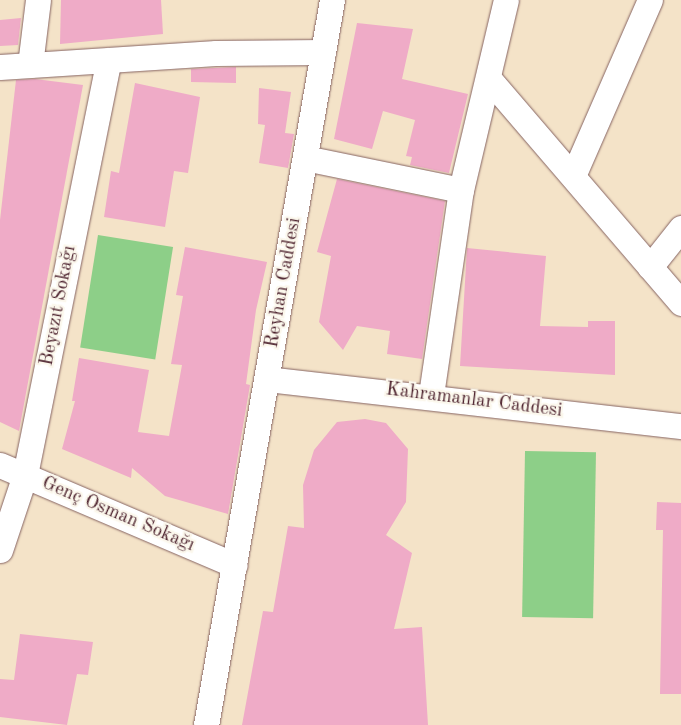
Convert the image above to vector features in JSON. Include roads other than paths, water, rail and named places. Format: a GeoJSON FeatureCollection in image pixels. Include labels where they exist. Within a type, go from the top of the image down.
{"type":"FeatureCollection","features":[{"type":"Feature","properties":{"kind":"street"},"geometry":{"type":"LineString","coordinates":[[30,65],[38,0]]}},
{"type":"Feature","properties":{"kind":"street","name":"Reyhan Caddesi"},"geometry":{"type":"LineString","coordinates":[[206,725],[332,0]]}},
{"type":"Feature","properties":{"kind":"street"},"geometry":{"type":"LineString","coordinates":[[431,395],[460,190],[489,78],[506,0]]}},
{"type":"Feature","properties":{"kind":"street"},"geometry":{"type":"LineString","coordinates":[[573,176],[650,0]]}},
{"type":"Feature","properties":{"kind":"street"},"geometry":{"type":"LineString","coordinates":[[0,67],[109,60],[322,52]]}},
{"type":"Feature","properties":{"kind":"street","name":"Beyazıt Sokağı"},"geometry":{"type":"LineString","coordinates":[[0,550],[25,475],[109,60]]}},
{"type":"Feature","properties":{"kind":"street"},"geometry":{"type":"LineString","coordinates":[[489,78],[681,303]]}},
{"type":"Feature","properties":{"kind":"street"},"geometry":{"type":"LineString","coordinates":[[305,158],[460,190]]}},
{"type":"Feature","properties":{"kind":"street"},"geometry":{"type":"LineString","coordinates":[[650,267],[681,228]]}},
{"type":"Feature","properties":{"kind":"street","name":"Kahramanlar Caddesi"},"geometry":{"type":"LineString","coordinates":[[267,379],[431,395],[681,426]]}},
{"type":"Feature","properties":{"kind":"street","name":"Genç Osman Sokağı"},"geometry":{"type":"LineString","coordinates":[[0,465],[235,565]]}}]}
